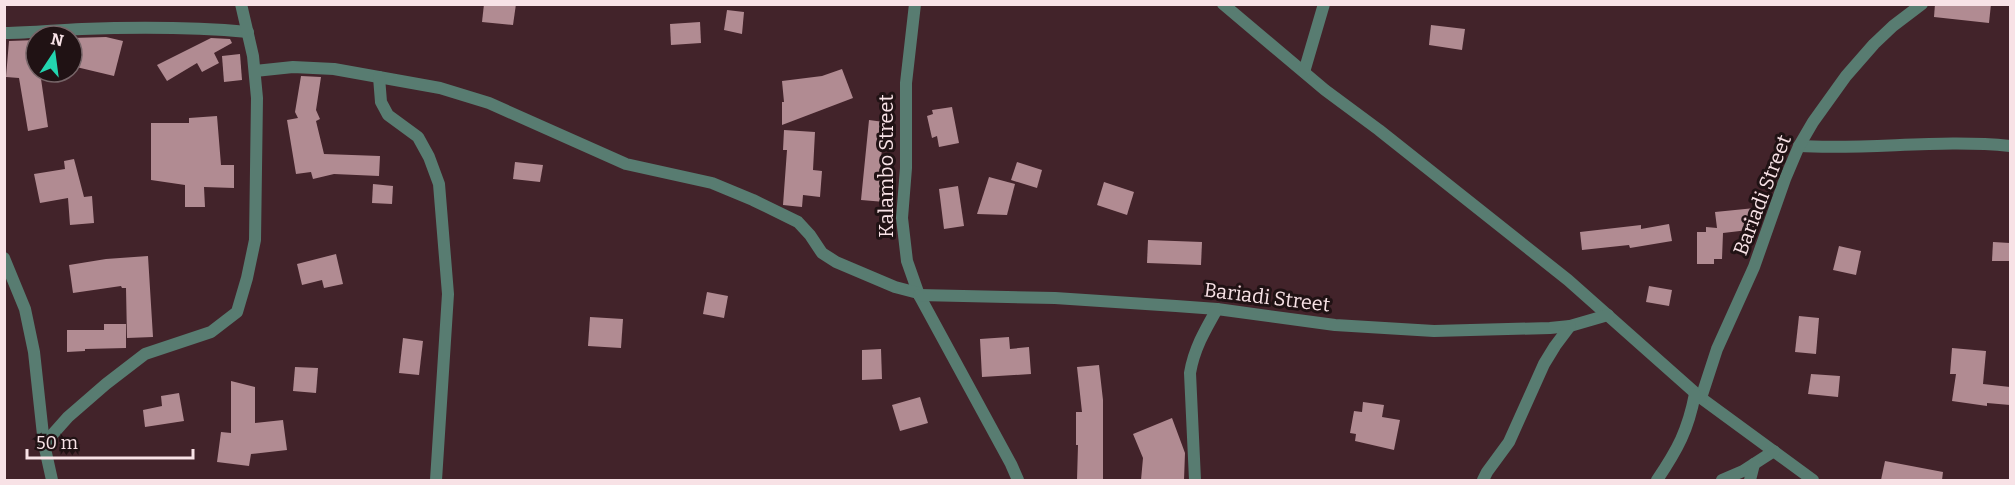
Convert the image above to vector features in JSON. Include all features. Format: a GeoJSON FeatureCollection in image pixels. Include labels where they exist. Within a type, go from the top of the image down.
{"type":"FeatureCollection","features":[{"type":"Feature","properties":{"kind":"street"},"geometry":{"type":"LineString","coordinates":[[44,444],[68,417],[145,354],[211,332],[237,312],[255,240],[257,98],[255,71],[241,4]]}},
{"type":"Feature","properties":{"kind":"street","name":"Kalambo Street"},"geometry":{"type":"LineString","coordinates":[[915,4],[906,83],[906,168],[902,218],[907,261],[919,294],[1018,480]]}},
{"type":"Feature","properties":{"kind":"street"},"geometry":{"type":"LineString","coordinates":[[1223,4],[1304,72],[1552,267],[1698,396],[1813,480]]}},
{"type":"Feature","properties":{"kind":"street"},"geometry":{"type":"LineString","coordinates":[[1304,72],[1324,4]]}},
{"type":"Feature","properties":{"kind":"street","name":"Bariadi Street"},"geometry":{"type":"LineString","coordinates":[[1658,480],[1684,437],[1717,349],[1742,296],[1799,146],[1846,76],[1893,26],[1922,4]]}},
{"type":"Feature","properties":{"kind":"street"},"geometry":{"type":"LineString","coordinates":[[4,33],[159,27],[248,32]]}},
{"type":"Feature","properties":{"kind":"street","name":"Bariadi Street"},"geometry":{"type":"LineString","coordinates":[[255,71],[293,67],[334,69],[440,88],[489,103],[626,164],[694,178],[729,189],[798,222],[822,253],[836,262],[885,284],[919,294],[1055,298],[1217,309],[1335,325],[1434,331],[1550,328],[1570,326],[1608,315]]}},
{"type":"Feature","properties":{"kind":"street"},"geometry":{"type":"LineString","coordinates":[[379,77],[381,102],[388,115],[418,137],[429,157],[439,184],[448,294],[436,480]]}},
{"type":"Feature","properties":{"kind":"street"},"geometry":{"type":"LineString","coordinates":[[1799,146],[1939,143],[2010,146]]}},
{"type":"Feature","properties":{"kind":"street"},"geometry":{"type":"LineString","coordinates":[[4,258],[25,309],[34,352],[44,444],[52,480]]}},
{"type":"Feature","properties":{"kind":"street"},"geometry":{"type":"LineString","coordinates":[[1195,480],[1190,373],[1193,356],[1217,309]]}},
{"type":"Feature","properties":{"kind":"street"},"geometry":{"type":"LineString","coordinates":[[1483,480],[1509,442],[1544,364],[1570,326]]}},
{"type":"Feature","properties":{"kind":"street"},"geometry":{"type":"LineString","coordinates":[[1722,480],[1774,451]]}},
{"type":"Feature","properties":{"kind":"street"},"geometry":{"type":"LineString","coordinates":[[1750,480],[1754,464]]}},
{"type":"Feature","properties":{"kind":"building"},"geometry":{"type":"Polygon","coordinates":[[[484,4],[516,4],[513,25],[482,22],[484,4]]]}},
{"type":"Feature","properties":{"kind":"building"},"geometry":{"type":"Polygon","coordinates":[[[1935,4],[1991,4],[1989,23],[1934,17],[1935,4]]]}},
{"type":"Feature","properties":{"kind":"building"},"geometry":{"type":"Polygon","coordinates":[[[727,10],[744,12],[742,34],[724,30],[727,10]]]}},
{"type":"Feature","properties":{"kind":"building"},"geometry":{"type":"Polygon","coordinates":[[[700,22],[701,43],[671,45],[670,24],[700,22]]]}},
{"type":"Feature","properties":{"kind":"building"},"geometry":{"type":"Polygon","coordinates":[[[1431,25],[1465,29],[1462,50],[1429,45],[1431,25]]]}},
{"type":"Feature","properties":{"kind":"building"},"geometry":{"type":"Polygon","coordinates":[[[106,37],[123,41],[114,76],[84,69],[84,38],[106,37]]]}},
{"type":"Feature","properties":{"kind":"building"},"geometry":{"type":"Polygon","coordinates":[[[211,38],[230,39],[232,43],[214,53],[219,63],[202,72],[197,63],[167,81],[157,65],[211,38]]]}},
{"type":"Feature","properties":{"kind":"building"},"geometry":{"type":"Polygon","coordinates":[[[24,40],[24,84],[42,84],[48,127],[28,131],[19,78],[6,77],[9,41],[24,40]]]}},
{"type":"Feature","properties":{"kind":"building"},"geometry":{"type":"Polygon","coordinates":[[[240,54],[242,80],[224,82],[222,56],[240,54]]]}},
{"type":"Feature","properties":{"kind":"building"},"geometry":{"type":"Polygon","coordinates":[[[842,69],[853,98],[782,125],[782,102],[784,102],[782,81],[822,76],[842,69]]]}},
{"type":"Feature","properties":{"kind":"building"},"geometry":{"type":"Polygon","coordinates":[[[301,76],[321,77],[316,110],[320,119],[316,121],[324,154],[380,156],[379,176],[334,174],[313,179],[311,172],[296,174],[287,120],[298,118],[295,112],[301,76]]]}},
{"type":"Feature","properties":{"kind":"building"},"geometry":{"type":"Polygon","coordinates":[[[952,107],[959,143],[939,147],[937,136],[932,138],[927,116],[933,114],[932,110],[952,107]]]}},
{"type":"Feature","properties":{"kind":"building"},"geometry":{"type":"Polygon","coordinates":[[[217,116],[221,165],[234,165],[234,188],[204,187],[205,207],[185,207],[185,185],[151,180],[151,123],[189,123],[189,118],[217,116]]]}},
{"type":"Feature","properties":{"kind":"building"},"geometry":{"type":"Polygon","coordinates":[[[869,120],[884,122],[880,173],[888,174],[885,202],[861,200],[869,120]]]}},
{"type":"Feature","properties":{"kind":"building"},"geometry":{"type":"Polygon","coordinates":[[[784,130],[815,132],[813,170],[822,171],[820,197],[803,195],[802,207],[783,205],[787,150],[783,150],[784,130]]]}},
{"type":"Feature","properties":{"kind":"building"},"geometry":{"type":"Polygon","coordinates":[[[74,159],[84,197],[92,196],[94,223],[70,225],[68,198],[40,203],[34,174],[65,169],[64,161],[74,159]]]}},
{"type":"Feature","properties":{"kind":"building"},"geometry":{"type":"Polygon","coordinates":[[[515,162],[543,165],[540,182],[513,179],[515,162]]]}},
{"type":"Feature","properties":{"kind":"building"},"geometry":{"type":"Polygon","coordinates":[[[1017,162],[1042,170],[1037,188],[1011,180],[1017,162]]]}},
{"type":"Feature","properties":{"kind":"building"},"geometry":{"type":"Polygon","coordinates":[[[989,177],[1015,184],[1007,215],[977,214],[989,177]]]}},
{"type":"Feature","properties":{"kind":"building"},"geometry":{"type":"Polygon","coordinates":[[[1104,182],[1134,192],[1127,215],[1097,205],[1104,182]]]}},
{"type":"Feature","properties":{"kind":"building"},"geometry":{"type":"Polygon","coordinates":[[[373,184],[393,186],[392,204],[372,203],[373,184]]]}},
{"type":"Feature","properties":{"kind":"building"},"geometry":{"type":"Polygon","coordinates":[[[958,186],[964,226],[944,229],[939,189],[958,186]]]}},
{"type":"Feature","properties":{"kind":"building"},"geometry":{"type":"Polygon","coordinates":[[[1755,208],[1757,229],[1723,233],[1722,259],[1714,259],[1714,264],[1697,264],[1697,232],[1706,232],[1706,227],[1717,228],[1715,212],[1755,208]]]}},
{"type":"Feature","properties":{"kind":"building"},"geometry":{"type":"Polygon","coordinates":[[[1669,224],[1672,241],[1630,248],[1629,245],[1582,250],[1580,232],[1641,225],[1641,229],[1669,224]]]}},
{"type":"Feature","properties":{"kind":"building"},"geometry":{"type":"Polygon","coordinates":[[[1148,240],[1202,242],[1201,265],[1147,263],[1148,240]]]}},
{"type":"Feature","properties":{"kind":"building"},"geometry":{"type":"Polygon","coordinates":[[[1993,242],[2010,243],[2010,261],[1992,261],[1993,242]]]}},
{"type":"Feature","properties":{"kind":"building"},"geometry":{"type":"Polygon","coordinates":[[[1839,246],[1861,251],[1856,275],[1833,270],[1839,246]]]}},
{"type":"Feature","properties":{"kind":"building"},"geometry":{"type":"Polygon","coordinates":[[[336,254],[343,284],[324,288],[322,280],[302,285],[297,264],[336,254]]]}},
{"type":"Feature","properties":{"kind":"building"},"geometry":{"type":"Polygon","coordinates":[[[148,256],[153,337],[127,338],[126,288],[121,286],[73,293],[69,265],[148,256]]]}},
{"type":"Feature","properties":{"kind":"building"},"geometry":{"type":"Polygon","coordinates":[[[1649,286],[1672,290],[1669,306],[1646,302],[1649,286]]]}},
{"type":"Feature","properties":{"kind":"building"},"geometry":{"type":"Polygon","coordinates":[[[707,292],[728,296],[724,318],[703,314],[707,292]]]}},
{"type":"Feature","properties":{"kind":"building"},"geometry":{"type":"Polygon","coordinates":[[[1799,316],[1819,318],[1816,354],[1795,352],[1799,316]]]}},
{"type":"Feature","properties":{"kind":"building"},"geometry":{"type":"Polygon","coordinates":[[[590,317],[623,319],[621,348],[588,346],[590,317]]]}},
{"type":"Feature","properties":{"kind":"building"},"geometry":{"type":"Polygon","coordinates":[[[104,324],[126,324],[126,348],[67,352],[67,330],[104,330],[104,324]]]}},
{"type":"Feature","properties":{"kind":"building"},"geometry":{"type":"Polygon","coordinates":[[[1009,337],[1010,349],[1029,347],[1031,374],[982,377],[980,339],[1009,337]]]}},
{"type":"Feature","properties":{"kind":"building"},"geometry":{"type":"Polygon","coordinates":[[[403,338],[423,341],[419,375],[399,373],[403,338]]]}},
{"type":"Feature","properties":{"kind":"building"},"geometry":{"type":"Polygon","coordinates":[[[1952,348],[1986,351],[1983,384],[2010,387],[2010,405],[1987,403],[1987,406],[1952,401],[1956,374],[1950,374],[1952,348]]]}},
{"type":"Feature","properties":{"kind":"building"},"geometry":{"type":"Polygon","coordinates":[[[881,349],[882,379],[862,380],[862,350],[881,349]]]}},
{"type":"Feature","properties":{"kind":"building"},"geometry":{"type":"Polygon","coordinates":[[[1099,365],[1103,400],[1103,480],[1077,480],[1076,412],[1082,412],[1077,367],[1099,365]]]}},
{"type":"Feature","properties":{"kind":"building"},"geometry":{"type":"Polygon","coordinates":[[[295,367],[318,368],[316,393],[293,391],[295,367]]]}},
{"type":"Feature","properties":{"kind":"building"},"geometry":{"type":"Polygon","coordinates":[[[1811,374],[1840,376],[1838,397],[1808,394],[1811,374]]]}},
{"type":"Feature","properties":{"kind":"building"},"geometry":{"type":"Polygon","coordinates":[[[231,381],[255,387],[255,423],[283,420],[287,450],[251,454],[249,466],[217,462],[221,432],[231,433],[231,381]]]}},
{"type":"Feature","properties":{"kind":"building"},"geometry":{"type":"Polygon","coordinates":[[[179,393],[184,421],[145,427],[143,410],[162,406],[161,396],[179,393]]]}},
{"type":"Feature","properties":{"kind":"building"},"geometry":{"type":"Polygon","coordinates":[[[920,397],[928,423],[900,431],[892,405],[920,397]]]}},
{"type":"Feature","properties":{"kind":"building"},"geometry":{"type":"Polygon","coordinates":[[[1363,402],[1384,405],[1382,417],[1400,420],[1394,450],[1355,441],[1356,434],[1350,433],[1354,411],[1362,412],[1363,402]]]}},
{"type":"Feature","properties":{"kind":"building"},"geometry":{"type":"Polygon","coordinates":[[[1172,418],[1185,453],[1184,480],[1141,480],[1143,458],[1133,434],[1172,418]]]}},
{"type":"Feature","properties":{"kind":"building"},"geometry":{"type":"Polygon","coordinates":[[[1885,461],[1943,472],[1942,480],[1881,480],[1885,461]]]}}]}
